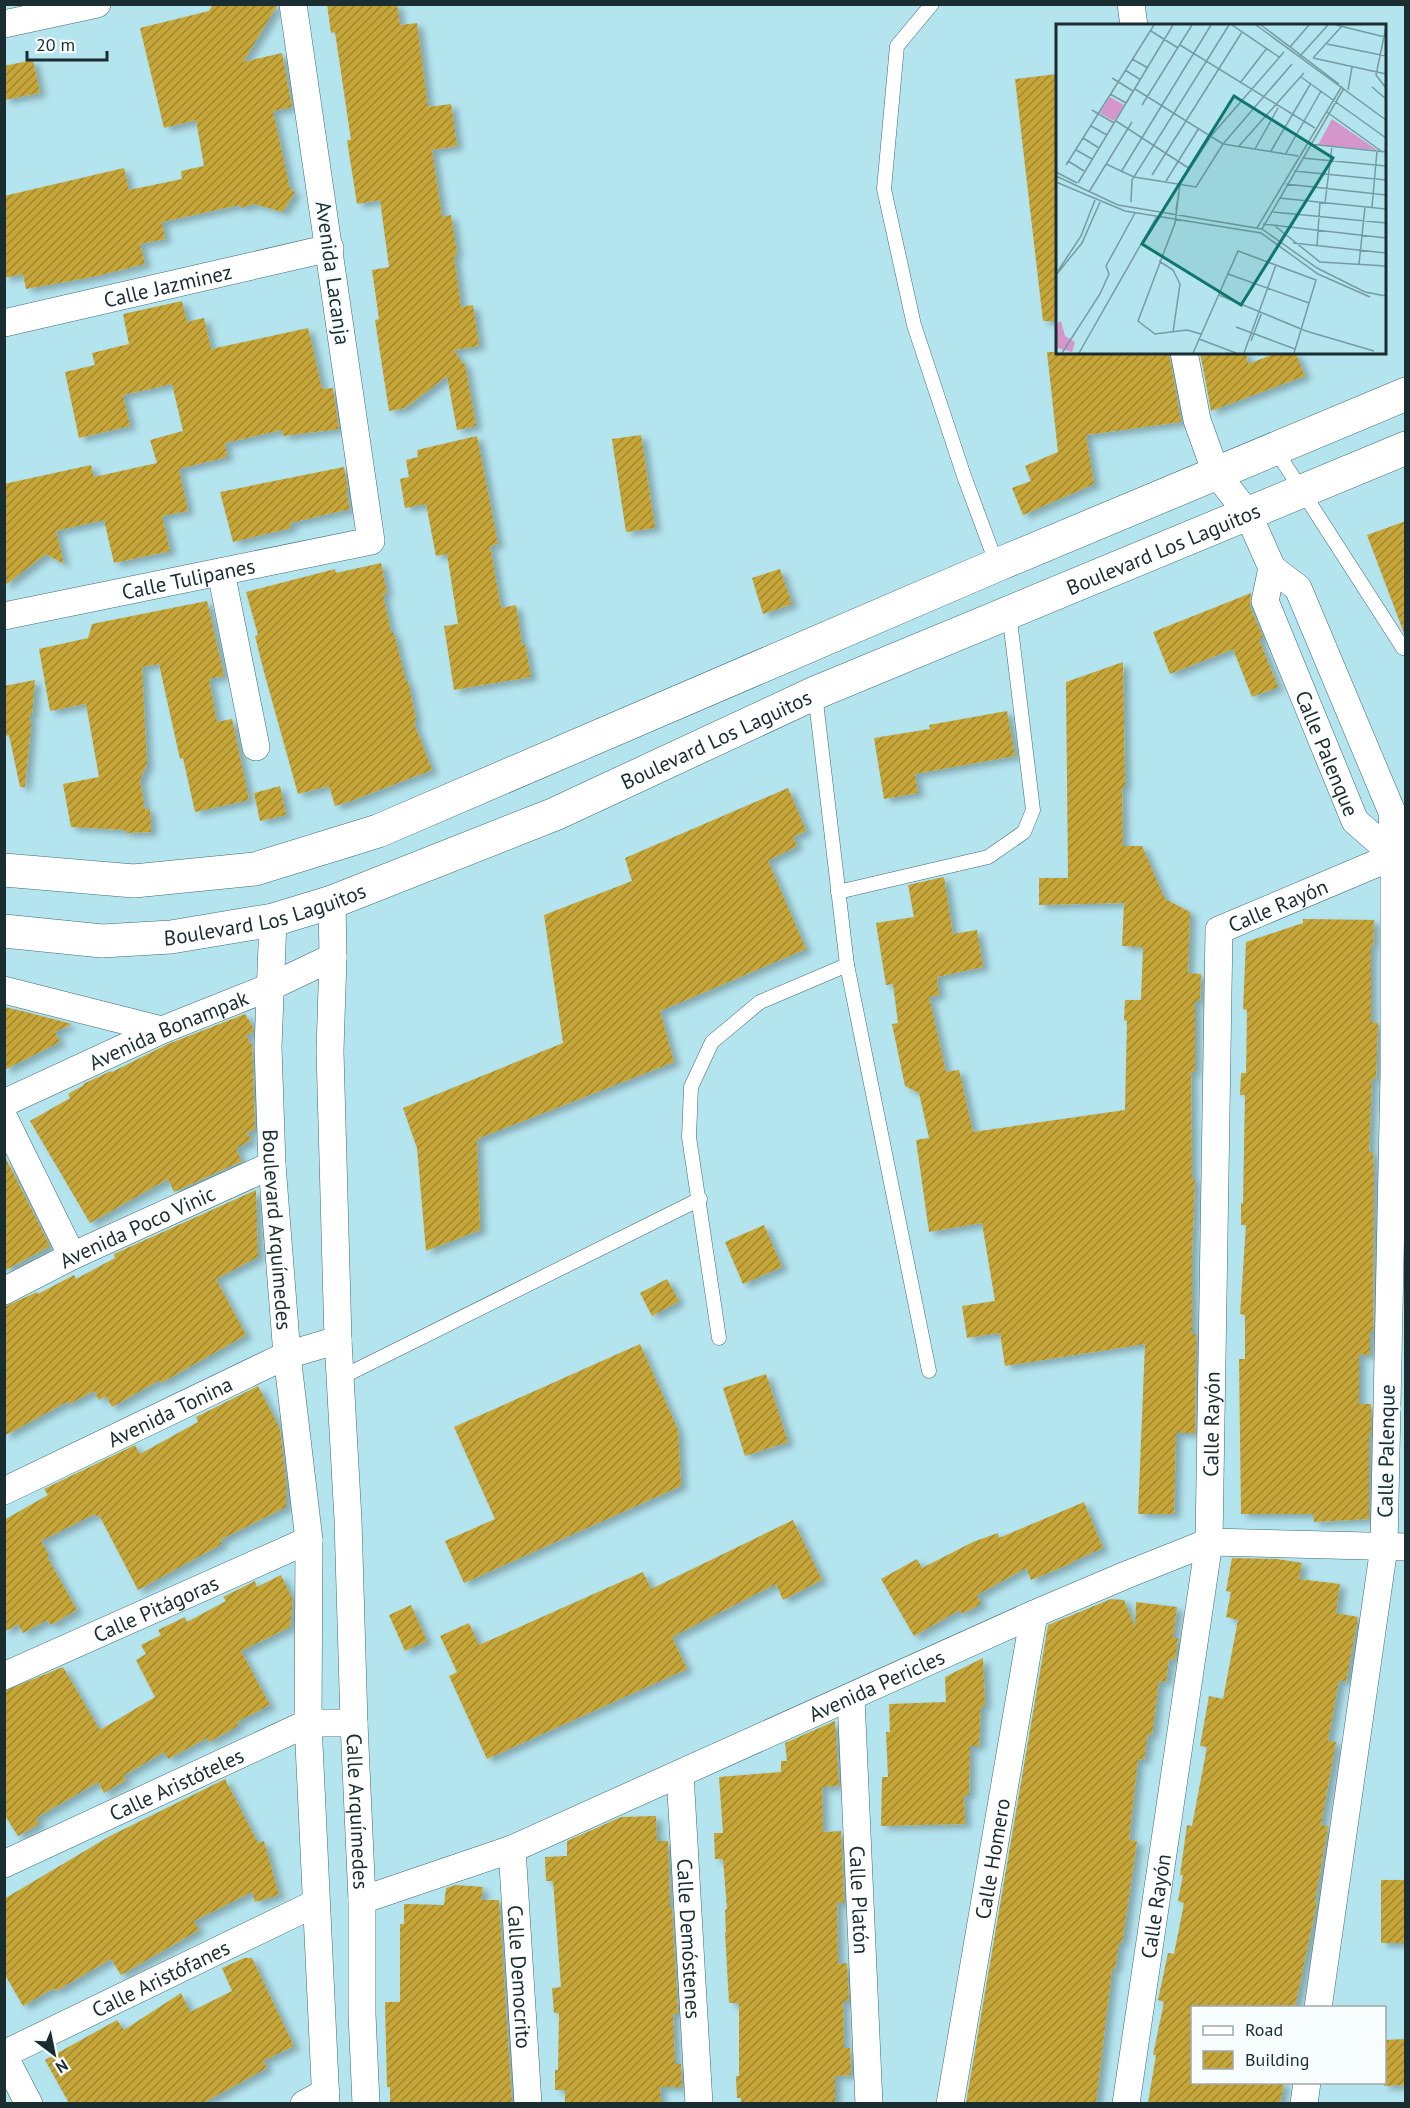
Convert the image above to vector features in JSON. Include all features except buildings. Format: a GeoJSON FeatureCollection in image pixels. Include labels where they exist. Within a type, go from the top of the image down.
{"type":"FeatureCollection","features":[{"type":"Feature","properties":{"kind":"main road","name":"Boulevard Los Laguitos"},"geometry":{"type":"LineString","coordinates":[[4,870],[134,881],[255,869],[378,831],[998,565],[1406,394]]}},
{"type":"Feature","properties":{"kind":"main road","name":"Boulevard Los Laguitos"},"geometry":{"type":"LineString","coordinates":[[4,931],[102,941],[171,937],[273,920],[332,902],[555,814],[815,693],[1406,448]]}},
{"type":"Feature","properties":{"kind":"street"},"geometry":{"type":"LineString","coordinates":[[4,24],[97,4]]}},
{"type":"Feature","properties":{"kind":"street","name":"Avenida Lacanja"},"geometry":{"type":"LineString","coordinates":[[293,4],[371,541]]}},
{"type":"Feature","properties":{"kind":"street"},"geometry":{"type":"LineString","coordinates":[[1131,4],[1134,24]]}},
{"type":"Feature","properties":{"kind":"street","name":"Calle Jazminez"},"geometry":{"type":"LineString","coordinates":[[4,323],[330,248]]}},
{"type":"Feature","properties":{"kind":"street"},"geometry":{"type":"LineString","coordinates":[[1184,354],[1197,420],[1216,473],[1248,514],[1272,568],[1298,588],[1392,812],[1400,853]]}},
{"type":"Feature","properties":{"kind":"street","name":"Calle Tulipanes"},"geometry":{"type":"LineString","coordinates":[[4,616],[371,541]]}},
{"type":"Feature","properties":{"kind":"street","name":"Calle Palenque"},"geometry":{"type":"LineString","coordinates":[[1272,568],[1265,600],[1355,821],[1400,853],[1395,1547],[1318,2006]]}},
{"type":"Feature","properties":{"kind":"street"},"geometry":{"type":"LineString","coordinates":[[221,572],[256,747]]}},
{"type":"Feature","properties":{"kind":"street","name":"Calle Rayón"},"geometry":{"type":"LineString","coordinates":[[1126,2103],[1209,1542],[1219,930],[1400,853]]}},
{"type":"Feature","properties":{"kind":"street"},"geometry":{"type":"LineString","coordinates":[[332,902],[330,1051],[340,1378]]}},
{"type":"Feature","properties":{"kind":"street","name":"Boulevard Arquímedes"},"geometry":{"type":"LineString","coordinates":[[273,920],[268,1047],[272,1165],[287,1355],[309,1540]]}},
{"type":"Feature","properties":{"kind":"street","name":"Avenida Bonampak"},"geometry":{"type":"LineString","coordinates":[[4,1103],[162,1030],[270,987],[333,957]]}},
{"type":"Feature","properties":{"kind":"street"},"geometry":{"type":"LineString","coordinates":[[4,990],[162,1030]]}},
{"type":"Feature","properties":{"kind":"street"},"geometry":{"type":"LineString","coordinates":[[4,1118],[72,1256]]}},
{"type":"Feature","properties":{"kind":"street","name":"Avenida Poco Vinic"},"geometry":{"type":"LineString","coordinates":[[4,1291],[72,1256],[272,1165]]}},
{"type":"Feature","properties":{"kind":"street","name":"Avenida Tonina"},"geometry":{"type":"LineString","coordinates":[[4,1491],[287,1355],[338,1340]]}},
{"type":"Feature","properties":{"kind":"street","name":"Calle Arquímedes"},"geometry":{"type":"LineString","coordinates":[[340,1378],[348,1520],[362,1900],[362,2014],[366,2103]]}},
{"type":"Feature","properties":{"kind":"street"},"geometry":{"type":"LineString","coordinates":[[309,1540],[308,1723],[322,2016],[319,2100]]}},
{"type":"Feature","properties":{"kind":"street","name":"Calle Pitágoras"},"geometry":{"type":"LineString","coordinates":[[4,1676],[309,1540]]}},
{"type":"Feature","properties":{"kind":"street","name":"Avenida Pericles"},"geometry":{"type":"LineString","coordinates":[[362,1900],[512,1849],[1034,1614],[1209,1542],[1395,1547]]}},
{"type":"Feature","properties":{"kind":"street","name":"Calle Homero"},"geometry":{"type":"LineString","coordinates":[[950,2103],[1034,1614]]}},
{"type":"Feature","properties":{"kind":"street","name":"Calle Platón"},"geometry":{"type":"LineString","coordinates":[[850,1698],[869,2103]]}},
{"type":"Feature","properties":{"kind":"street","name":"Calle Aristóteles"},"geometry":{"type":"LineString","coordinates":[[4,1864],[308,1723],[354,1723]]}},
{"type":"Feature","properties":{"kind":"street","name":"Calle Demóstenes"},"geometry":{"type":"LineString","coordinates":[[680,1774],[699,2103]]}},
{"type":"Feature","properties":{"kind":"street","name":"Calle Democrito"},"geometry":{"type":"LineString","coordinates":[[512,1849],[528,2103]]}},
{"type":"Feature","properties":{"kind":"street","name":"Calle Aristófanes"},"geometry":{"type":"LineString","coordinates":[[4,2055],[316,1903]]}},
{"type":"Feature","properties":{"kind":"street"},"geometry":{"type":"LineString","coordinates":[[322,2016],[362,2014]]}},
{"type":"Feature","properties":{"kind":"street"},"geometry":{"type":"LineString","coordinates":[[4,2055],[29,2103]]}},
{"type":"Feature","properties":{"kind":"street"},"geometry":{"type":"LineString","coordinates":[[1304,2103],[1307,2084]]}},
{"type":"Feature","properties":{"kind":"lane"},"geometry":{"type":"LineString","coordinates":[[932,4],[897,46],[884,189],[914,325],[964,476],[998,565]]}},
{"type":"Feature","properties":{"kind":"lane"},"geometry":{"type":"LineString","coordinates":[[1275,449],[1373,603],[1403,648],[1406,648]]}},
{"type":"Feature","properties":{"kind":"lane"},"geometry":{"type":"LineString","coordinates":[[838,891],[988,857],[1024,832],[1032,810],[1009,612]]}},
{"type":"Feature","properties":{"kind":"lane"},"geometry":{"type":"LineString","coordinates":[[815,693],[847,965],[929,1371]]}},
{"type":"Feature","properties":{"kind":"lane"},"geometry":{"type":"LineString","coordinates":[[719,1338],[689,1137],[691,1087],[712,1042],[760,1002],[847,965]]}},
{"type":"Feature","properties":{"kind":"lane"},"geometry":{"type":"LineString","coordinates":[[340,1378],[700,1199]]}}]}
